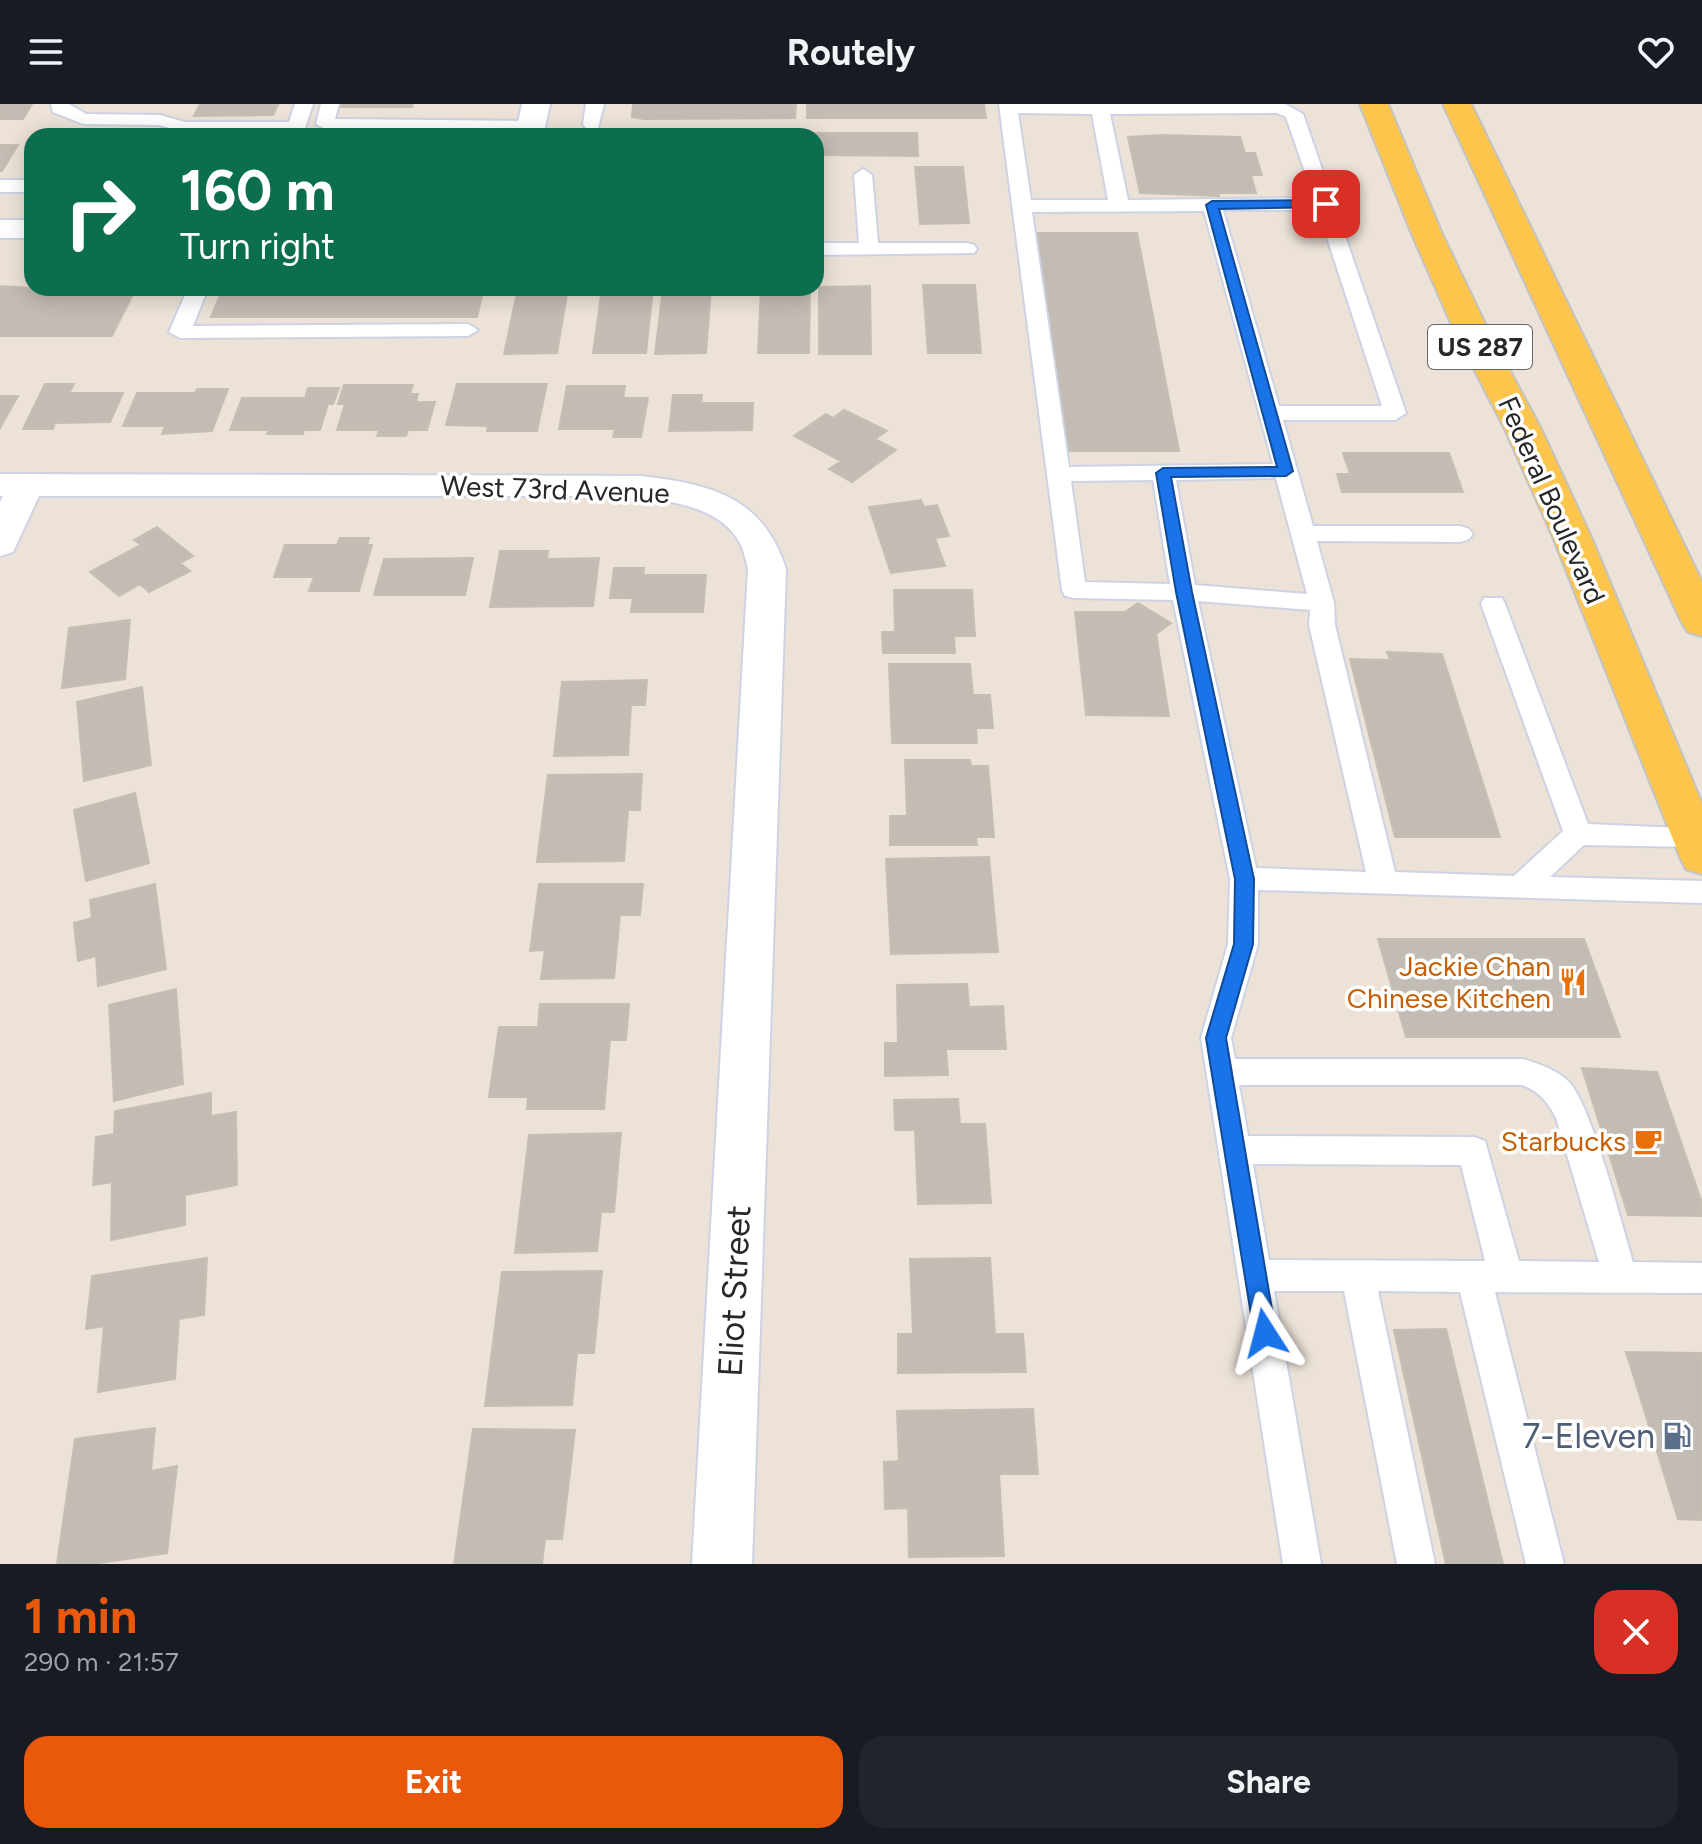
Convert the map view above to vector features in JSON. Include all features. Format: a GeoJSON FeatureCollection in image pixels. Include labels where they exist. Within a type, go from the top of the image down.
{"type":"FeatureCollection","features":[{"type":"Feature","properties":{"kind":"main road","name":"Federal Boulevard"},"geometry":{"type":"LineString","coordinates":[[1374,104],[1427,234],[1472,332],[1523,429],[1572,537],[1698,847]]}},
{"type":"Feature","properties":{"kind":"main road","name":"US 287"},"geometry":{"type":"LineString","coordinates":[[1457,104],[1702,623]]}},
{"type":"Feature","properties":{"kind":"street"},"geometry":{"type":"LineString","coordinates":[[0,229],[24,229]]}},
{"type":"Feature","properties":{"kind":"street"},"geometry":{"type":"LineString","coordinates":[[0,544],[13,485]]}},
{"type":"Feature","properties":{"kind":"street","name":"West 73rd Avenue"},"geometry":{"type":"LineString","coordinates":[[13,485],[617,485],[660,488],[700,497],[737,515],[749,527],[765,554],[767,569],[747,1017]]}},
{"type":"Feature","properties":{"kind":"street","name":"Eliot Street"},"geometry":{"type":"LineString","coordinates":[[722,1564],[747,1017]]}},
{"type":"Feature","properties":{"kind":"lane"},"geometry":{"type":"LineString","coordinates":[[60,104],[59,108],[83,119],[163,112],[184,127],[296,128],[304,104]]}},
{"type":"Feature","properties":{"kind":"lane"},"geometry":{"type":"LineString","coordinates":[[330,104],[325,124],[485,125],[532,122]]}},
{"type":"Feature","properties":{"kind":"lane"},"geometry":{"type":"LineString","coordinates":[[485,125],[492,104]]}},
{"type":"Feature","properties":{"kind":"lane"},"geometry":{"type":"LineString","coordinates":[[592,124],[595,104]]}},
{"type":"Feature","properties":{"kind":"lane"},"geometry":{"type":"LineString","coordinates":[[1270,413],[1395,413],[1294,114],[1279,108],[1008,106],[1074,590],[1184,592],[1322,603]]}},
{"type":"Feature","properties":{"kind":"lane"},"geometry":{"type":"LineString","coordinates":[[1100,109],[1119,205]]}},
{"type":"Feature","properties":{"kind":"lane"},"geometry":{"type":"LineString","coordinates":[[863,175],[869,249]]}},
{"type":"Feature","properties":{"kind":"lane"},"geometry":{"type":"LineString","coordinates":[[0,186],[24,186]]}},
{"type":"Feature","properties":{"kind":"lane"},"geometry":{"type":"LineString","coordinates":[[1021,206],[1326,204]]}},
{"type":"Feature","properties":{"kind":"lane"},"geometry":{"type":"LineString","coordinates":[[1212,205],[1322,603],[1322,625],[1383,883]]}},
{"type":"Feature","properties":{"kind":"lane"},"geometry":{"type":"LineString","coordinates":[[824,249],[967,249]]}},
{"type":"Feature","properties":{"kind":"lane"},"geometry":{"type":"LineString","coordinates":[[195,296],[180,332],[468,330]]}},
{"type":"Feature","properties":{"kind":"lane"},"geometry":{"type":"LineString","coordinates":[[1058,474],[1286,471]]}},
{"type":"Feature","properties":{"kind":"lane"},"geometry":{"type":"LineString","coordinates":[[1163,473],[1184,592],[1244,879],[1243,944],[1216,1038],[1302,1564]]}},
{"type":"Feature","properties":{"kind":"lane"},"geometry":{"type":"LineString","coordinates":[[1303,533],[1461,534]]}},
{"type":"Feature","properties":{"kind":"lane"},"geometry":{"type":"LineString","coordinates":[[1493,604],[1578,834]]}},
{"type":"Feature","properties":{"kind":"lane"},"geometry":{"type":"LineString","coordinates":[[1520,887],[1578,834],[1698,847]]}},
{"type":"Feature","properties":{"kind":"lane"},"geometry":{"type":"LineString","coordinates":[[1244,879],[1702,892]]}},
{"type":"Feature","properties":{"kind":"lane"},"geometry":{"type":"LineString","coordinates":[[1222,1072],[1523,1072],[1542,1079],[1559,1092],[1572,1117],[1621,1277]]}},
{"type":"Feature","properties":{"kind":"lane"},"geometry":{"type":"LineString","coordinates":[[1235,1150],[1474,1151],[1490,1277],[1545,1564]]}},
{"type":"Feature","properties":{"kind":"lane"},"geometry":{"type":"LineString","coordinates":[[1256,1275],[1702,1278]]}},
{"type":"Feature","properties":{"kind":"lane"},"geometry":{"type":"LineString","coordinates":[[1358,1276],[1416,1564]]}},
{"type":"Feature","properties":{"kind":"building"},"geometry":{"type":"Polygon","coordinates":[[[0,104],[32,104],[23,119],[0,119],[0,104]]]}},
{"type":"Feature","properties":{"kind":"building"},"geometry":{"type":"Polygon","coordinates":[[[200,104],[278,105],[273,115],[194,116],[200,104]]]}},
{"type":"Feature","properties":{"kind":"building"},"geometry":{"type":"Polygon","coordinates":[[[339,104],[413,104],[412,107],[338,107],[339,104]]]}},
{"type":"Feature","properties":{"kind":"building"},"geometry":{"type":"Polygon","coordinates":[[[633,104],[796,104],[795,118],[644,119],[632,117],[633,104]]]}},
{"type":"Feature","properties":{"kind":"building"},"geometry":{"type":"Polygon","coordinates":[[[807,104],[984,104],[986,118],[807,118],[807,104]]]}},
{"type":"Feature","properties":{"kind":"building"},"geometry":{"type":"Polygon","coordinates":[[[824,133],[917,133],[918,156],[824,155],[824,133]]]}},
{"type":"Feature","properties":{"kind":"building"},"geometry":{"type":"Polygon","coordinates":[[[1128,137],[1240,137],[1245,153],[1255,153],[1262,175],[1251,175],[1256,193],[1218,193],[1219,196],[1140,193],[1128,137]]]}},
{"type":"Feature","properties":{"kind":"building"},"geometry":{"type":"Polygon","coordinates":[[[0,145],[18,145],[2,171],[0,171],[0,145]]]}},
{"type":"Feature","properties":{"kind":"building"},"geometry":{"type":"Polygon","coordinates":[[[915,167],[963,167],[969,223],[920,224],[915,167]]]}},
{"type":"Feature","properties":{"kind":"building"},"geometry":{"type":"Polygon","coordinates":[[[1037,233],[1137,233],[1179,451],[1065,451],[1037,233]]]}},
{"type":"Feature","properties":{"kind":"building"},"geometry":{"type":"Polygon","coordinates":[[[923,285],[975,285],[981,353],[928,353],[923,285]]]}},
{"type":"Feature","properties":{"kind":"building"},"geometry":{"type":"Polygon","coordinates":[[[0,286],[24,288],[24,296],[132,296],[112,336],[0,336],[0,286]]]}},
{"type":"Feature","properties":{"kind":"building"},"geometry":{"type":"Polygon","coordinates":[[[870,286],[871,354],[819,354],[819,296],[824,296],[824,287],[870,286]]]}},
{"type":"Feature","properties":{"kind":"building"},"geometry":{"type":"Polygon","coordinates":[[[220,296],[482,296],[477,317],[211,317],[220,296]]]}},
{"type":"Feature","properties":{"kind":"building"},"geometry":{"type":"Polygon","coordinates":[[[516,296],[567,296],[557,353],[504,354],[516,296]]]}},
{"type":"Feature","properties":{"kind":"building"},"geometry":{"type":"Polygon","coordinates":[[[601,296],[652,296],[646,353],[593,353],[601,296]]]}},
{"type":"Feature","properties":{"kind":"building"},"geometry":{"type":"Polygon","coordinates":[[[662,296],[710,296],[706,353],[655,354],[662,296]]]}},
{"type":"Feature","properties":{"kind":"building"},"geometry":{"type":"Polygon","coordinates":[[[761,296],[810,296],[809,353],[758,353],[761,296]]]}},
{"type":"Feature","properties":{"kind":"building"},"geometry":{"type":"Polygon","coordinates":[[[45,384],[74,384],[69,393],[123,393],[110,422],[55,423],[53,429],[23,429],[45,384]]]}},
{"type":"Feature","properties":{"kind":"building"},"geometry":{"type":"Polygon","coordinates":[[[457,384],[547,384],[537,431],[487,431],[488,426],[446,425],[457,384]]]}},
{"type":"Feature","properties":{"kind":"building"},"geometry":{"type":"Polygon","coordinates":[[[344,385],[413,385],[410,394],[418,394],[416,402],[435,402],[427,430],[408,430],[406,436],[377,436],[379,430],[337,430],[345,404],[338,404],[344,385]]]}},
{"type":"Feature","properties":{"kind":"building"},"geometry":{"type":"Polygon","coordinates":[[[567,386],[625,386],[623,398],[648,398],[641,437],[613,437],[615,429],[559,429],[567,386]]]}},
{"type":"Feature","properties":{"kind":"building"},"geometry":{"type":"Polygon","coordinates":[[[308,388],[339,388],[333,404],[328,404],[320,430],[304,430],[303,434],[267,434],[269,430],[230,430],[242,398],[305,398],[308,388]]]}},
{"type":"Feature","properties":{"kind":"building"},"geometry":{"type":"Polygon","coordinates":[[[197,389],[228,389],[212,431],[162,434],[165,426],[123,426],[137,393],[195,393],[197,389]]]}},
{"type":"Feature","properties":{"kind":"building"},"geometry":{"type":"Polygon","coordinates":[[[673,395],[702,395],[701,403],[753,403],[752,430],[669,431],[673,395]]]}},
{"type":"Feature","properties":{"kind":"building"},"geometry":{"type":"Polygon","coordinates":[[[0,396],[18,396],[0,428],[0,396]]]}},
{"type":"Feature","properties":{"kind":"building"},"geometry":{"type":"Polygon","coordinates":[[[844,410],[887,431],[875,439],[896,450],[852,482],[829,469],[841,461],[794,436],[826,414],[833,418],[844,410]]]}},
{"type":"Feature","properties":{"kind":"building"},"geometry":{"type":"Polygon","coordinates":[[[1343,453],[1449,453],[1463,492],[1342,492],[1337,474],[1350,474],[1343,453]]]}},
{"type":"Feature","properties":{"kind":"building"},"geometry":{"type":"Polygon","coordinates":[[[921,500],[924,507],[937,505],[949,536],[935,538],[945,566],[891,573],[869,507],[921,500]]]}},
{"type":"Feature","properties":{"kind":"building"},"geometry":{"type":"Polygon","coordinates":[[[157,527],[193,556],[180,563],[190,571],[149,592],[140,584],[119,596],[90,572],[141,545],[134,540],[157,527]]]}},
{"type":"Feature","properties":{"kind":"building"},"geometry":{"type":"Polygon","coordinates":[[[340,538],[369,538],[367,545],[372,545],[359,591],[309,591],[314,577],[274,577],[285,545],[337,545],[340,538]]]}},
{"type":"Feature","properties":{"kind":"building"},"geometry":{"type":"Polygon","coordinates":[[[500,551],[548,551],[547,559],[599,558],[593,606],[490,607],[500,551]]]}},
{"type":"Feature","properties":{"kind":"building"},"geometry":{"type":"Polygon","coordinates":[[[473,558],[465,595],[374,595],[384,559],[473,558]]]}},
{"type":"Feature","properties":{"kind":"building"},"geometry":{"type":"Polygon","coordinates":[[[614,568],[644,568],[643,575],[706,575],[703,612],[631,612],[633,598],[610,598],[614,568]]]}},
{"type":"Feature","properties":{"kind":"building"},"geometry":{"type":"Polygon","coordinates":[[[894,590],[972,590],[975,636],[954,636],[955,653],[883,653],[882,632],[895,632],[894,590]]]}},
{"type":"Feature","properties":{"kind":"building"},"geometry":{"type":"Polygon","coordinates":[[[1138,603],[1171,623],[1156,634],[1169,716],[1086,715],[1075,612],[1125,612],[1138,603]]]}},
{"type":"Feature","properties":{"kind":"building"},"geometry":{"type":"Polygon","coordinates":[[[130,620],[125,679],[62,688],[69,628],[130,620]]]}},
{"type":"Feature","properties":{"kind":"building"},"geometry":{"type":"Polygon","coordinates":[[[1387,652],[1442,654],[1500,837],[1395,837],[1350,659],[1390,660],[1387,652]]]}},
{"type":"Feature","properties":{"kind":"building"},"geometry":{"type":"Polygon","coordinates":[[[889,664],[970,664],[973,695],[990,695],[993,728],[976,728],[977,743],[892,743],[889,664]]]}},
{"type":"Feature","properties":{"kind":"building"},"geometry":{"type":"Polygon","coordinates":[[[647,680],[645,705],[631,705],[628,755],[554,756],[562,682],[647,680]]]}},
{"type":"Feature","properties":{"kind":"building"},"geometry":{"type":"Polygon","coordinates":[[[142,687],[151,765],[84,781],[77,702],[142,687]]]}},
{"type":"Feature","properties":{"kind":"building"},"geometry":{"type":"Polygon","coordinates":[[[905,760],[970,760],[971,766],[988,766],[994,837],[976,837],[977,845],[890,845],[890,816],[907,816],[905,760]]]}},
{"type":"Feature","properties":{"kind":"building"},"geometry":{"type":"Polygon","coordinates":[[[642,774],[640,810],[628,810],[624,861],[537,862],[548,775],[642,774]]]}},
{"type":"Feature","properties":{"kind":"building"},"geometry":{"type":"Polygon","coordinates":[[[135,793],[149,863],[86,881],[74,810],[135,793]]]}},
{"type":"Feature","properties":{"kind":"building"},"geometry":{"type":"Polygon","coordinates":[[[989,857],[998,952],[891,954],[886,859],[989,857]]]}},
{"type":"Feature","properties":{"kind":"building"},"geometry":{"type":"Polygon","coordinates":[[[155,884],[166,969],[98,986],[96,956],[78,961],[74,923],[92,918],[90,900],[155,884]]]}},
{"type":"Feature","properties":{"kind":"building"},"geometry":{"type":"Polygon","coordinates":[[[539,884],[643,884],[640,915],[620,915],[614,978],[541,979],[545,950],[530,951],[539,884]]]}},
{"type":"Feature","properties":{"kind":"building"},"geometry":{"type":"Polygon","coordinates":[[[1378,939],[1584,939],[1620,1037],[1406,1037],[1378,939]]]}},
{"type":"Feature","properties":{"kind":"building"},"geometry":{"type":"Polygon","coordinates":[[[967,984],[969,1007],[1003,1006],[1006,1049],[946,1049],[948,1075],[885,1076],[885,1043],[898,1043],[897,985],[967,984]]]}},
{"type":"Feature","properties":{"kind":"building"},"geometry":{"type":"Polygon","coordinates":[[[176,989],[183,1084],[114,1101],[109,1005],[176,989]]]}},
{"type":"Feature","properties":{"kind":"building"},"geometry":{"type":"Polygon","coordinates":[[[540,1004],[629,1004],[626,1040],[610,1040],[604,1109],[527,1109],[528,1097],[489,1097],[499,1027],[538,1027],[540,1004]]]}},
{"type":"Feature","properties":{"kind":"building"},"geometry":{"type":"Polygon","coordinates":[[[1582,1068],[1657,1072],[1702,1203],[1702,1216],[1628,1215],[1582,1068]]]}},
{"type":"Feature","properties":{"kind":"building"},"geometry":{"type":"Polygon","coordinates":[[[211,1093],[211,1116],[236,1112],[237,1185],[185,1195],[185,1225],[111,1240],[112,1182],[93,1185],[96,1137],[114,1134],[115,1111],[211,1093]]]}},
{"type":"Feature","properties":{"kind":"building"},"geometry":{"type":"Polygon","coordinates":[[[958,1099],[960,1124],[985,1124],[991,1203],[918,1204],[915,1130],[895,1130],[894,1100],[958,1099]]]}},
{"type":"Feature","properties":{"kind":"building"},"geometry":{"type":"Polygon","coordinates":[[[621,1133],[614,1212],[601,1212],[597,1251],[515,1253],[529,1135],[621,1133]]]}},
{"type":"Feature","properties":{"kind":"building"},"geometry":{"type":"Polygon","coordinates":[[[207,1258],[204,1315],[179,1319],[175,1379],[98,1392],[104,1326],[86,1329],[92,1276],[207,1258]]]}},
{"type":"Feature","properties":{"kind":"building"},"geometry":{"type":"Polygon","coordinates":[[[990,1258],[995,1334],[1023,1334],[1026,1372],[898,1373],[898,1334],[913,1334],[910,1259],[990,1258]]]}},
{"type":"Feature","properties":{"kind":"building"},"geometry":{"type":"Polygon","coordinates":[[[602,1271],[594,1353],[577,1353],[572,1405],[485,1406],[502,1272],[602,1271]]]}},
{"type":"Feature","properties":{"kind":"building"},"geometry":{"type":"Polygon","coordinates":[[[1446,1329],[1503,1564],[1446,1564],[1394,1330],[1446,1329]]]}},
{"type":"Feature","properties":{"kind":"building","name":"7-Eleven"},"geometry":{"type":"Polygon","coordinates":[[[1626,1352],[1702,1353],[1702,1520],[1678,1519],[1626,1352]]]}},
{"type":"Feature","properties":{"kind":"building"},"geometry":{"type":"Polygon","coordinates":[[[1033,1409],[1038,1474],[999,1474],[1004,1556],[909,1557],[908,1508],[885,1509],[884,1462],[899,1461],[897,1411],[1033,1409]]]}},
{"type":"Feature","properties":{"kind":"building"},"geometry":{"type":"Polygon","coordinates":[[[155,1428],[151,1471],[177,1466],[167,1553],[93,1564],[57,1564],[75,1439],[155,1428]]]}},
{"type":"Feature","properties":{"kind":"building"},"geometry":{"type":"Polygon","coordinates":[[[473,1429],[575,1430],[562,1539],[545,1539],[542,1564],[454,1564],[473,1429]]]}},
{"type":"Feature","properties":{"kind":"place","name":"Jackie Chan Chinese Kitchen"},"geometry":{"type":"Point","coordinates":[1573,982]}},
{"type":"Feature","properties":{"kind":"place","name":"Starbucks"},"geometry":{"type":"Point","coordinates":[1648,1141]}},
{"type":"Feature","properties":{"kind":"place","name":"7-Eleven"},"geometry":{"type":"Point","coordinates":[1677,1436]}},
{"type":"Feature","properties":{"kind":"route"},"geometry":{"type":"LineString","coordinates":[[1265,1333],[1216,1038],[1243,944],[1244,879],[1184,592],[1163,473],[1286,471],[1212,205],[1326,204]]}}]}
